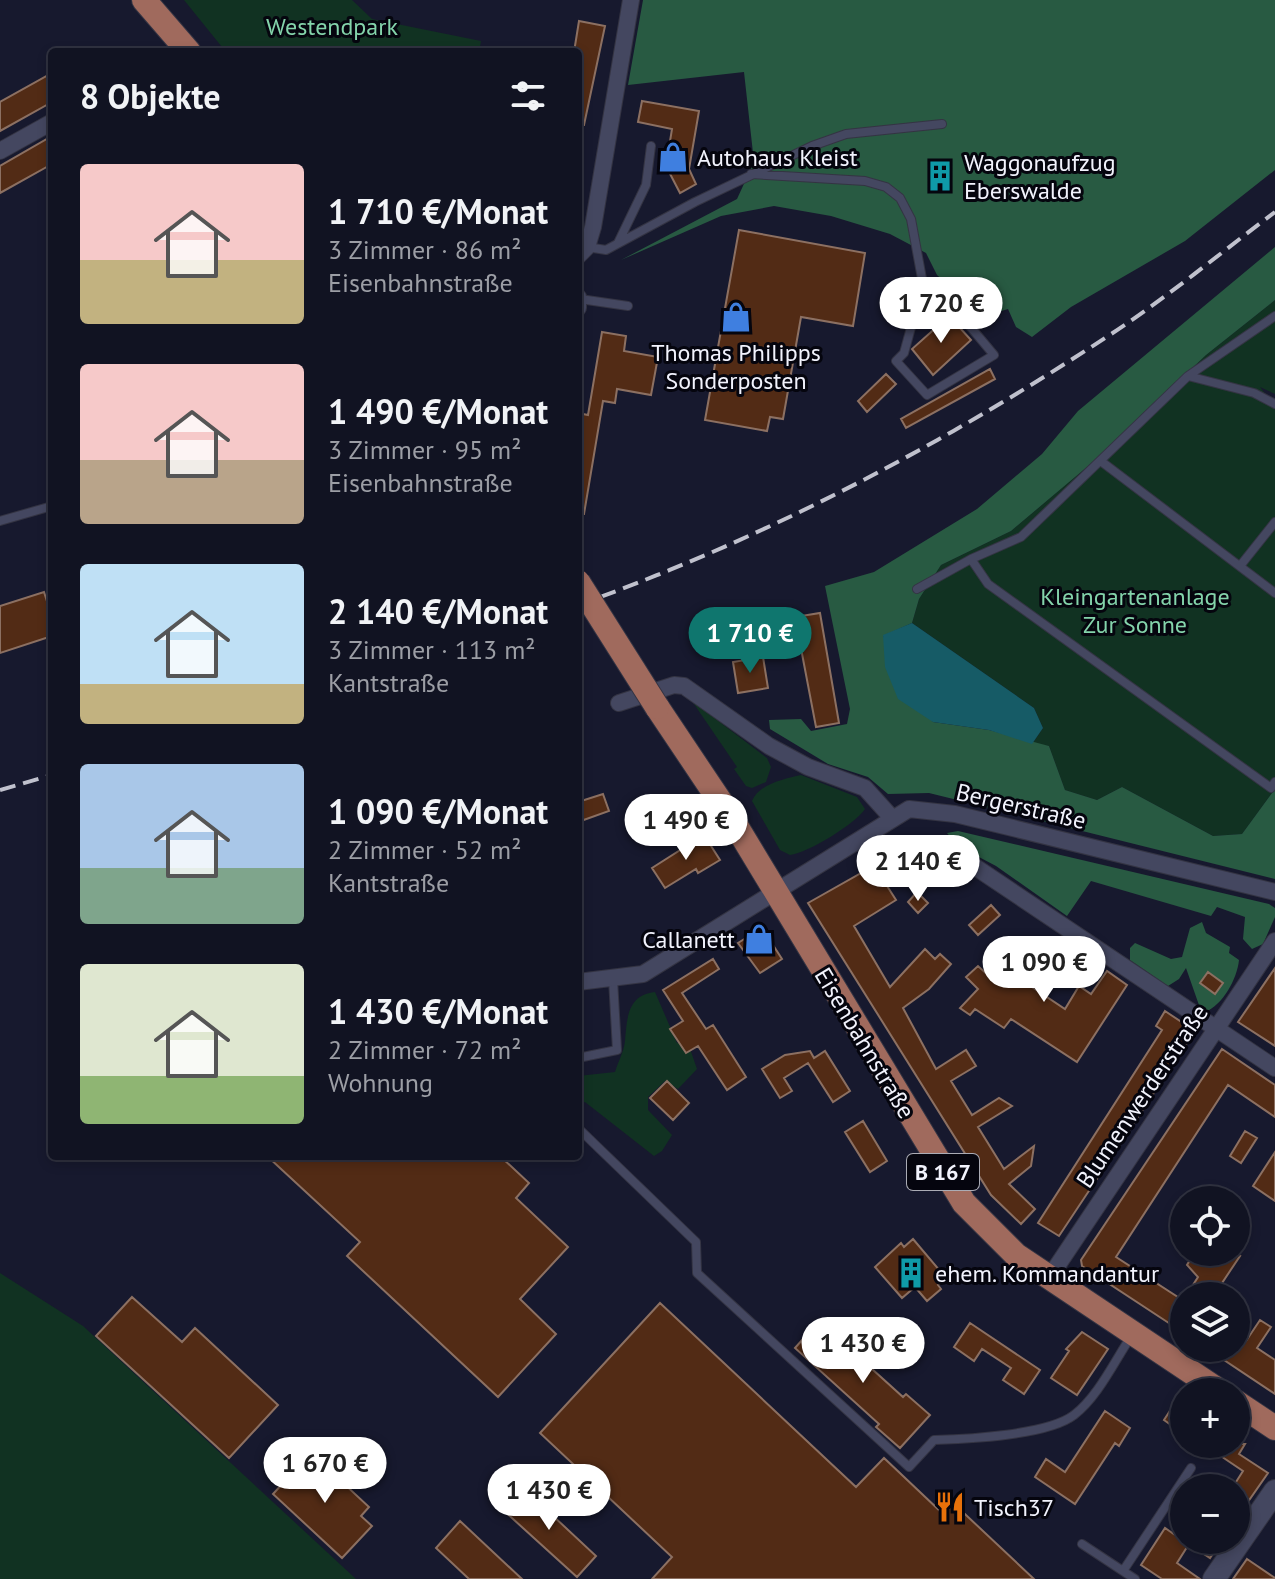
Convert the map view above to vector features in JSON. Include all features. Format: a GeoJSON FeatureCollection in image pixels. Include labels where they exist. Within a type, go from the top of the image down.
{"type":"FeatureCollection","features":[{"type":"Feature","properties":{"kind":"main road"},"geometry":{"type":"LineString","coordinates":[[144,0],[180,48]]}},
{"type":"Feature","properties":{"kind":"main road","name":"Eisenbahnstraße"},"geometry":{"type":"LineString","coordinates":[[582,588],[732,819],[947,1179],[988,1229],[1049,1278],[1200,1378]]}},
{"type":"Feature","properties":{"kind":"main road"},"geometry":{"type":"LineString","coordinates":[[1250,1411],[1275,1428]]}},
{"type":"Feature","properties":{"kind":"main road"},"geometry":{"type":"LineString","coordinates":[[1214,1579],[1275,1491]]}},
{"type":"Feature","properties":{"kind":"street"},"geometry":{"type":"LineString","coordinates":[[582,252],[631,0]]}},
{"type":"Feature","properties":{"kind":"street"},"geometry":{"type":"LineString","coordinates":[[0,151],[48,124]]}},
{"type":"Feature","properties":{"kind":"street"},"geometry":{"type":"LineString","coordinates":[[619,703],[674,685],[684,686],[782,753],[808,767],[865,788],[892,818]]}},
{"type":"Feature","properties":{"kind":"street","name":"Bergerstraße"},"geometry":{"type":"LineString","coordinates":[[582,982],[643,974],[909,809],[955,814],[1275,892]]}},
{"type":"Feature","properties":{"kind":"street"},"geometry":{"type":"LineString","coordinates":[[941,844],[1275,1068]]}},
{"type":"Feature","properties":{"kind":"street","name":"Blumenwerderstraße"},"geometry":{"type":"LineString","coordinates":[[1049,1278],[1275,941]]}},
{"type":"Feature","properties":{"kind":"lane"},"geometry":{"type":"LineString","coordinates":[[582,252],[606,250],[751,174],[846,134],[942,124]]}},
{"type":"Feature","properties":{"kind":"lane"},"geometry":{"type":"LineString","coordinates":[[618,244],[646,185],[651,146]]}},
{"type":"Feature","properties":{"kind":"lane"},"geometry":{"type":"LineString","coordinates":[[751,174],[865,181],[886,187],[900,198],[911,219],[923,284],[904,353],[896,361],[927,395],[994,355],[987,342],[953,306],[923,284]]}},
{"type":"Feature","properties":{"kind":"lane"},"geometry":{"type":"LineString","coordinates":[[582,301],[628,306]]}},
{"type":"Feature","properties":{"kind":"lane"},"geometry":{"type":"LineString","coordinates":[[917,589],[971,559],[1021,537],[1188,376],[1275,316]]}},
{"type":"Feature","properties":{"kind":"lane"},"geometry":{"type":"LineString","coordinates":[[1188,376],[1254,393],[1275,404]]}},
{"type":"Feature","properties":{"kind":"lane"},"geometry":{"type":"LineString","coordinates":[[1102,462],[1275,593]]}},
{"type":"Feature","properties":{"kind":"lane"},"geometry":{"type":"LineString","coordinates":[[0,521],[48,507]]}},
{"type":"Feature","properties":{"kind":"lane"},"geometry":{"type":"LineString","coordinates":[[1240,566],[1275,522]]}},
{"type":"Feature","properties":{"kind":"lane"},"geometry":{"type":"LineString","coordinates":[[971,559],[988,584],[1271,788],[1275,782]]}},
{"type":"Feature","properties":{"kind":"lane"},"geometry":{"type":"LineString","coordinates":[[582,1057],[617,1050],[613,979]]}},
{"type":"Feature","properties":{"kind":"lane"},"geometry":{"type":"LineString","coordinates":[[582,1132],[696,1242],[697,1273],[909,1467],[934,1440],[971,1439],[1055,1425],[1074,1415],[1133,1334]]}},
{"type":"Feature","properties":{"kind":"lane"},"geometry":{"type":"LineString","coordinates":[[1123,1571],[1191,1468]]}},
{"type":"Feature","properties":{"kind":"lane"},"geometry":{"type":"LineString","coordinates":[[1082,1544],[1135,1579]]}},
{"type":"Feature","properties":{"kind":"green space","name":"Westendpark"},"geometry":{"type":"Polygon","coordinates":[[[184,0],[352,0],[372,19],[481,41],[480,48],[223,48],[184,0]]]}},
{"type":"Feature","properties":{"kind":"green space","name":"Kleingartenanlage Zur Sonne"},"geometry":{"type":"Polygon","coordinates":[[[1275,300],[1275,394],[1260,387],[1275,407],[1275,789],[1242,834],[1213,836],[1122,787],[1097,800],[1065,790],[1049,746],[1032,744],[1043,728],[1034,708],[912,623],[919,599],[941,565],[1011,531],[1100,456],[1206,355],[1275,300]]]}},
{"type":"Feature","properties":{"kind":"green space"},"geometry":{"type":"Polygon","coordinates":[[[692,701],[767,758],[771,767],[766,782],[752,788],[746,786],[734,769],[737,767],[692,701]]]}},
{"type":"Feature","properties":{"kind":"green space"},"geometry":{"type":"Polygon","coordinates":[[[801,775],[857,797],[865,809],[830,837],[790,855],[780,850],[752,801],[766,786],[801,775]]]}},
{"type":"Feature","properties":{"kind":"green space"},"geometry":{"type":"Polygon","coordinates":[[[655,992],[677,1043],[688,1043],[697,1069],[678,1089],[665,1081],[648,1097],[648,1110],[672,1135],[662,1151],[654,1156],[585,1102],[582,1103],[582,1076],[615,1072],[624,1045],[630,1009],[646,994],[655,992]]]}},
{"type":"Feature","properties":{"kind":"green space"},"geometry":{"type":"Polygon","coordinates":[[[0,1273],[83,1326],[356,1579],[0,1579],[0,1273]]]}},
{"type":"Feature","properties":{"kind":"shaded area"},"geometry":{"type":"Polygon","coordinates":[[[643,0],[1275,0],[1275,170],[1185,241],[1071,307],[1032,337],[1016,327],[1008,309],[982,317],[937,275],[926,253],[890,234],[831,216],[774,206],[721,216],[621,260],[737,199],[754,162],[744,72],[628,85],[643,0]]]}},
{"type":"Feature","properties":{"kind":"shaded area"},"geometry":{"type":"Polygon","coordinates":[[[1275,247],[1275,300],[1206,355],[1100,456],[1011,531],[941,565],[919,599],[912,623],[883,636],[933,722],[989,730],[1049,746],[1065,790],[1097,800],[1122,787],[1213,836],[1242,834],[1275,789],[1275,879],[929,793],[888,794],[868,777],[828,764],[770,729],[769,720],[801,719],[811,731],[847,724],[850,709],[825,586],[874,572],[977,509],[1042,454],[1078,411],[1275,247]]]}},
{"type":"Feature","properties":{"kind":"shaded area"},"geometry":{"type":"Polygon","coordinates":[[[912,623],[1034,708],[1043,728],[1032,744],[989,730],[933,722],[898,699],[885,667],[883,635],[912,623]]]}},
{"type":"Feature","properties":{"kind":"shaded area"},"geometry":{"type":"Polygon","coordinates":[[[958,831],[1269,904],[1275,908],[1275,917],[1263,944],[1252,949],[1243,939],[1245,917],[1217,907],[1211,916],[1091,881],[1067,916],[996,866],[958,846],[947,833],[958,831]]]}},
{"type":"Feature","properties":{"kind":"shaded area"},"geometry":{"type":"Polygon","coordinates":[[[1202,922],[1206,933],[1230,947],[1229,953],[1239,960],[1228,990],[1218,1004],[1205,1012],[1200,1008],[1186,968],[1179,979],[1168,986],[1130,960],[1130,948],[1135,943],[1171,959],[1182,957],[1190,928],[1202,922]]]}},
{"type":"Feature","properties":{"kind":"building"},"geometry":{"type":"Polygon","coordinates":[[[579,21],[605,26],[584,125],[582,48],[575,48],[579,21]]]}},
{"type":"Feature","properties":{"kind":"building"},"geometry":{"type":"Polygon","coordinates":[[[48,75],[48,104],[0,131],[0,102],[48,75]]]}},
{"type":"Feature","properties":{"kind":"building"},"geometry":{"type":"Polygon","coordinates":[[[642,101],[699,111],[689,169],[696,184],[680,193],[666,166],[672,129],[638,122],[642,101]]]}},
{"type":"Feature","properties":{"kind":"building"},"geometry":{"type":"Polygon","coordinates":[[[48,138],[48,166],[0,193],[0,166],[48,138]]]}},
{"type":"Feature","properties":{"kind":"building"},"geometry":{"type":"Polygon","coordinates":[[[739,230],[865,253],[853,326],[801,317],[783,419],[770,417],[767,431],[705,420],[739,230]]]}},
{"type":"Feature","properties":{"kind":"building"},"geometry":{"type":"Polygon","coordinates":[[[949,316],[971,340],[933,375],[912,349],[949,316]]]}},
{"type":"Feature","properties":{"kind":"building"},"geometry":{"type":"Polygon","coordinates":[[[602,332],[626,336],[624,351],[658,357],[651,395],[617,389],[615,403],[603,401],[582,514],[582,414],[588,415],[602,332]]]}},
{"type":"Feature","properties":{"kind":"building"},"geometry":{"type":"Polygon","coordinates":[[[990,369],[995,379],[906,428],[901,419],[990,369]]]}},
{"type":"Feature","properties":{"kind":"building"},"geometry":{"type":"Polygon","coordinates":[[[886,374],[896,384],[867,412],[858,401],[886,374]]]}},
{"type":"Feature","properties":{"kind":"building"},"geometry":{"type":"Polygon","coordinates":[[[44,592],[48,604],[48,637],[0,653],[0,606],[44,592]]]}},
{"type":"Feature","properties":{"kind":"building"},"geometry":{"type":"Polygon","coordinates":[[[820,613],[839,723],[816,727],[795,617],[820,613]]]}},
{"type":"Feature","properties":{"kind":"building"},"geometry":{"type":"Polygon","coordinates":[[[763,657],[768,688],[738,693],[733,662],[763,657]]]}},
{"type":"Feature","properties":{"kind":"building"},"geometry":{"type":"Polygon","coordinates":[[[603,794],[609,811],[582,821],[582,801],[603,794]]]}},
{"type":"Feature","properties":{"kind":"building"},"geometry":{"type":"Polygon","coordinates":[[[635,811],[660,821],[656,831],[630,822],[635,811]]]}},
{"type":"Feature","properties":{"kind":"building"},"geometry":{"type":"Polygon","coordinates":[[[704,835],[720,860],[698,873],[696,869],[665,888],[652,868],[704,835]]]}},
{"type":"Feature","properties":{"kind":"building"},"geometry":{"type":"Polygon","coordinates":[[[879,863],[884,873],[880,875],[896,900],[854,926],[890,987],[925,949],[935,959],[940,954],[951,964],[929,989],[903,1008],[936,1069],[966,1050],[976,1066],[951,1081],[972,1115],[999,1098],[1012,1106],[978,1127],[1004,1169],[1034,1146],[1031,1166],[1009,1184],[1035,1209],[1021,1224],[991,1195],[808,903],[879,863]]]}},
{"type":"Feature","properties":{"kind":"building"},"geometry":{"type":"Polygon","coordinates":[[[917,892],[928,903],[918,913],[908,902],[917,892]]]}},
{"type":"Feature","properties":{"kind":"building"},"geometry":{"type":"Polygon","coordinates":[[[991,905],[1000,915],[978,935],[969,925],[991,905]]]}},
{"type":"Feature","properties":{"kind":"building"},"geometry":{"type":"Polygon","coordinates":[[[762,928],[782,959],[760,973],[738,943],[762,928]]]}},
{"type":"Feature","properties":{"kind":"building"},"geometry":{"type":"Polygon","coordinates":[[[1033,940],[1053,955],[1032,987],[1065,1009],[1079,986],[1091,994],[1107,971],[1127,985],[1077,1062],[1011,1019],[1004,1028],[975,1009],[970,1015],[960,1008],[978,989],[966,977],[978,966],[990,977],[994,971],[1014,985],[1027,966],[1017,958],[1033,940]]]}},
{"type":"Feature","properties":{"kind":"building"},"geometry":{"type":"Polygon","coordinates":[[[713,959],[719,969],[682,993],[706,1029],[713,1025],[746,1077],[727,1090],[698,1046],[686,1053],[670,1029],[683,1021],[663,990],[713,959]]]}},
{"type":"Feature","properties":{"kind":"building"},"geometry":{"type":"Polygon","coordinates":[[[1275,968],[1275,1046],[1238,1022],[1275,968]]]}},
{"type":"Feature","properties":{"kind":"building"},"geometry":{"type":"Polygon","coordinates":[[[1208,972],[1223,983],[1215,994],[1200,983],[1208,972]]]}},
{"type":"Feature","properties":{"kind":"building"},"geometry":{"type":"Polygon","coordinates":[[[1165,1011],[1195,1031],[1059,1236],[1038,1223],[1162,1030],[1156,1026],[1165,1011]]]}},
{"type":"Feature","properties":{"kind":"building"},"geometry":{"type":"Polygon","coordinates":[[[1222,1049],[1275,1085],[1275,1117],[1228,1085],[1116,1257],[1170,1292],[1170,1324],[1082,1266],[1081,1260],[1222,1049]]]}},
{"type":"Feature","properties":{"kind":"building"},"geometry":{"type":"Polygon","coordinates":[[[810,1051],[814,1058],[825,1051],[850,1091],[833,1102],[808,1063],[784,1078],[792,1091],[780,1098],[762,1069],[785,1055],[810,1051]]]}},
{"type":"Feature","properties":{"kind":"building"},"geometry":{"type":"Polygon","coordinates":[[[667,1081],[689,1103],[673,1120],[650,1098],[667,1081]]]}},
{"type":"Feature","properties":{"kind":"building"},"geometry":{"type":"Polygon","coordinates":[[[863,1121],[887,1161],[870,1172],[845,1132],[863,1121]]]}},
{"type":"Feature","properties":{"kind":"building"},"geometry":{"type":"Polygon","coordinates":[[[1245,1131],[1257,1138],[1241,1163],[1230,1156],[1245,1131]]]}},
{"type":"Feature","properties":{"kind":"building"},"geometry":{"type":"Polygon","coordinates":[[[1275,1152],[1275,1201],[1253,1186],[1275,1152]]]}},
{"type":"Feature","properties":{"kind":"building"},"geometry":{"type":"Polygon","coordinates":[[[271,1160],[504,1160],[529,1183],[516,1198],[568,1247],[520,1299],[556,1334],[498,1397],[347,1256],[360,1242],[271,1160]]]}},
{"type":"Feature","properties":{"kind":"building","name":"ehem. Kommandantur"},"geometry":{"type":"Polygon","coordinates":[[[913,1239],[946,1278],[938,1285],[941,1289],[927,1301],[915,1287],[902,1298],[875,1267],[901,1243],[904,1247],[913,1239]]]}},
{"type":"Feature","properties":{"kind":"building"},"geometry":{"type":"Polygon","coordinates":[[[1188,1266],[1233,1266],[1223,1282],[1195,1282],[1198,1277],[1188,1266]]]}},
{"type":"Feature","properties":{"kind":"building"},"geometry":{"type":"Polygon","coordinates":[[[132,1297],[182,1342],[195,1328],[278,1405],[229,1458],[96,1336],[132,1297]]]}},
{"type":"Feature","properties":{"kind":"building"},"geometry":{"type":"Polygon","coordinates":[[[660,1303],[856,1487],[884,1458],[940,1511],[950,1500],[1034,1579],[652,1579],[672,1557],[540,1433],[660,1303]]]}},
{"type":"Feature","properties":{"kind":"building"},"geometry":{"type":"Polygon","coordinates":[[[1260,1320],[1271,1327],[1257,1348],[1275,1360],[1275,1394],[1227,1362],[1250,1362],[1250,1335],[1260,1320]]]}},
{"type":"Feature","properties":{"kind":"building"},"geometry":{"type":"Polygon","coordinates":[[[819,1321],[903,1397],[906,1394],[930,1415],[900,1448],[876,1427],[879,1424],[795,1348],[819,1321]]]}},
{"type":"Feature","properties":{"kind":"building"},"geometry":{"type":"Polygon","coordinates":[[[970,1323],[1040,1370],[1024,1394],[1003,1380],[1011,1368],[982,1349],[974,1361],[954,1347],[970,1323]]]}},
{"type":"Feature","properties":{"kind":"building"},"geometry":{"type":"Polygon","coordinates":[[[1082,1332],[1108,1349],[1077,1395],[1051,1378],[1069,1351],[1066,1349],[1082,1332]]]}},
{"type":"Feature","properties":{"kind":"building"},"geometry":{"type":"Polygon","coordinates":[[[1105,1411],[1130,1428],[1119,1446],[1115,1443],[1075,1504],[1035,1477],[1046,1459],[1065,1472],[1105,1411]]]}},
{"type":"Feature","properties":{"kind":"building"},"geometry":{"type":"Polygon","coordinates":[[[1170,1411],[1170,1424],[1164,1420],[1170,1411]]]}},
{"type":"Feature","properties":{"kind":"building"},"geometry":{"type":"Polygon","coordinates":[[[311,1453],[369,1507],[361,1516],[372,1526],[342,1558],[273,1494],[311,1453]]]}},
{"type":"Feature","properties":{"kind":"building"},"geometry":{"type":"Polygon","coordinates":[[[1224,1458],[1245,1458],[1268,1473],[1250,1499],[1250,1474],[1241,1474],[1243,1471],[1224,1458]]]}},
{"type":"Feature","properties":{"kind":"building"},"geometry":{"type":"Polygon","coordinates":[[[522,1487],[596,1556],[577,1577],[502,1509],[522,1487]]]}},
{"type":"Feature","properties":{"kind":"building"},"geometry":{"type":"Polygon","coordinates":[[[460,1521],[522,1579],[469,1579],[436,1548],[460,1521]]]}},
{"type":"Feature","properties":{"kind":"building"},"geometry":{"type":"Polygon","coordinates":[[[1165,1528],[1170,1532],[1170,1554],[1183,1554],[1177,1563],[1200,1579],[1162,1579],[1141,1565],[1165,1528]]]}},
{"type":"Feature","properties":{"kind":"building"},"geometry":{"type":"Polygon","coordinates":[[[1247,1559],[1275,1578],[1275,1579],[1233,1579],[1247,1559]]]}},
{"type":"Feature","properties":{"kind":"railway"},"geometry":{"type":"LineString","coordinates":[[582,603],[716,551],[915,453],[1043,378],[1127,323],[1275,212]]}},
{"type":"Feature","properties":{"kind":"railway"},"geometry":{"type":"LineString","coordinates":[[0,790],[48,776]]}},
{"type":"Feature","properties":{"kind":"place","name":"Autohaus Kleist"},"geometry":{"type":"Point","coordinates":[673,157]}},
{"type":"Feature","properties":{"kind":"place","name":"Waggonaufzug Eberswalde"},"geometry":{"type":"Point","coordinates":[940,176]}},
{"type":"Feature","properties":{"kind":"place","name":"Thomas Philipps Sonderposten"},"geometry":{"type":"Point","coordinates":[736,317]}},
{"type":"Feature","properties":{"kind":"place","name":"Callanett"},"geometry":{"type":"Point","coordinates":[759,939]}},
{"type":"Feature","properties":{"kind":"place","name":"ehem. Kommandantur"},"geometry":{"type":"Point","coordinates":[911,1273]}},
{"type":"Feature","properties":{"kind":"place","name":"Tisch37"},"geometry":{"type":"Point","coordinates":[950,1507]}}]}
